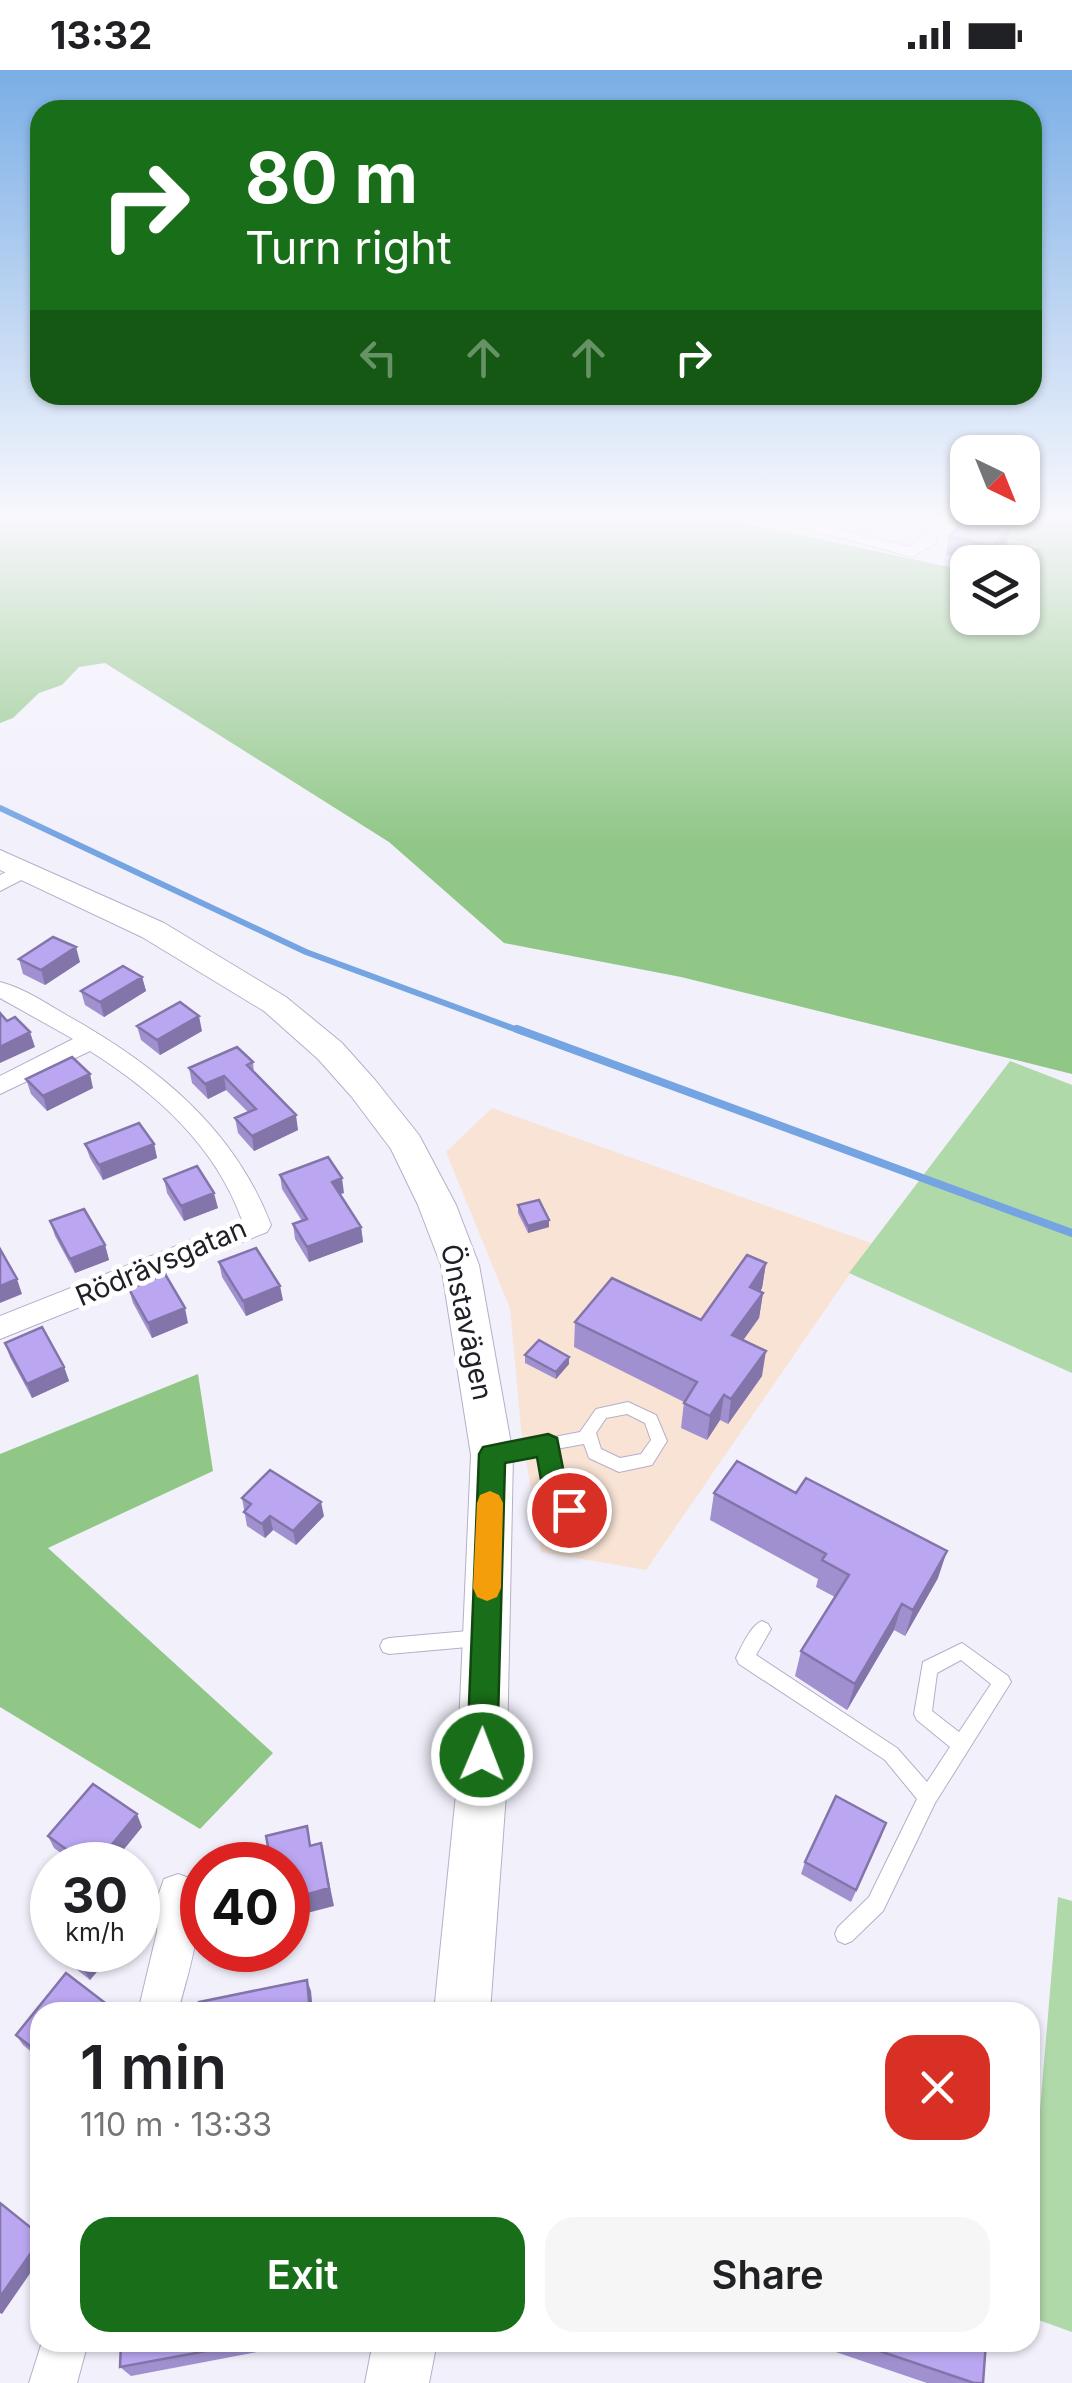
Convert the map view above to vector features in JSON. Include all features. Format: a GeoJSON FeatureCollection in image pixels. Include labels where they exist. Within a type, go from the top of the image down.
{"type":"FeatureCollection","features":[{"type":"Feature","properties":{"kind":"street","name":"Önstavägen"},"geometry":{"type":"LineString","coordinates":[[8,871],[153,930],[275,1004],[330,1051],[363,1088],[406,1144],[437,1206],[460,1265],[492,1454],[481,1794],[463,2002]]}},
{"type":"Feature","properties":{"kind":"street","name":"Rödrävsgatan"},"geometry":{"type":"LineString","coordinates":[[0,989],[120,1057],[195,1122],[235,1173],[252,1202],[258,1225],[0,1328]]}},
{"type":"Feature","properties":{"kind":"street"},"geometry":{"type":"LineString","coordinates":[[0,1086],[91,1040]]}},
{"type":"Feature","properties":{"kind":"street"},"geometry":{"type":"LineString","coordinates":[[160,2002],[177,1932],[178,1894]]}},
{"type":"Feature","properties":{"kind":"street"},"geometry":{"type":"LineString","coordinates":[[52,2383],[62,2352]]}},
{"type":"Feature","properties":{"kind":"street"},"geometry":{"type":"LineString","coordinates":[[397,2383],[403,2352]]}},
{"type":"Feature","properties":{"kind":"lane"},"geometry":{"type":"LineString","coordinates":[[628,1408],[651,1420],[659,1441],[646,1460],[619,1465],[595,1454],[589,1438],[593,1421],[602,1413],[628,1408]]}},
{"type":"Feature","properties":{"kind":"lane"},"geometry":{"type":"LineString","coordinates":[[492,1454],[589,1438]]}},
{"type":"Feature","properties":{"kind":"lane"},"geometry":{"type":"LineString","coordinates":[[548,1445],[556,1500],[569,1510]]}},
{"type":"Feature","properties":{"kind":"lane"},"geometry":{"type":"LineString","coordinates":[[762,1630],[744,1658],[891,1754],[928,1796]]}},
{"type":"Feature","properties":{"kind":"lane"},"geometry":{"type":"LineString","coordinates":[[389,1646],[485,1638]]}},
{"type":"Feature","properties":{"kind":"lane"},"geometry":{"type":"LineString","coordinates":[[845,1934],[876,1904],[928,1796],[962,1746],[1002,1682],[962,1651],[930,1668],[923,1714],[962,1746]]}},
{"type":"Feature","properties":{"kind":"shaded area"},"geometry":{"type":"Polygon","coordinates":[[[492,1108],[871,1243],[646,1570],[541,1552],[521,1428],[510,1308],[446,1152],[492,1108]]]}},
{"type":"Feature","properties":{"kind":"green space"},"geometry":{"type":"Polygon","coordinates":[[[0,627],[950,627],[950,635],[1040,635],[1040,627],[1072,627],[1072,1074],[681,977],[504,943],[389,842],[105,663],[79,667],[62,685],[39,693],[13,718],[0,723],[0,627]]]}},
{"type":"Feature","properties":{"kind":"green space"},"geometry":{"type":"Polygon","coordinates":[[[1010,1061],[1072,1085],[1072,1373],[849,1273],[1010,1061]]]}},
{"type":"Feature","properties":{"kind":"green space"},"geometry":{"type":"Polygon","coordinates":[[[198,1374],[213,1471],[48,1548],[273,1753],[200,1829],[0,1707],[0,1454],[198,1374]]]}},
{"type":"Feature","properties":{"kind":"green space"},"geometry":{"type":"Polygon","coordinates":[[[1058,1897],[1072,1901],[1072,2332],[1040,2321],[1040,2110],[1058,1897]]]}},
{"type":"Feature","properties":{"kind":"building"},"geometry":{"type":"Polygon","coordinates":[[[53,937],[76,947],[41,970],[19,959],[53,937]]]}},
{"type":"Feature","properties":{"kind":"building"},"geometry":{"type":"Polygon","coordinates":[[[123,966],[142,977],[100,1002],[81,991],[123,966]]]}},
{"type":"Feature","properties":{"kind":"building"},"geometry":{"type":"Polygon","coordinates":[[[180,1002],[199,1016],[157,1040],[137,1026],[180,1002]]]}},
{"type":"Feature","properties":{"kind":"building"},"geometry":{"type":"Polygon","coordinates":[[[0,1013],[7,1021],[15,1017],[30,1032],[0,1047],[0,1013]]]}},
{"type":"Feature","properties":{"kind":"building"},"geometry":{"type":"Polygon","coordinates":[[[237,1047],[253,1062],[247,1065],[296,1115],[252,1136],[235,1118],[256,1109],[224,1076],[205,1084],[189,1068],[237,1047]]]}},
{"type":"Feature","properties":{"kind":"building"},"geometry":{"type":"Polygon","coordinates":[[[72,1057],[90,1074],[43,1096],[26,1079],[72,1057]]]}},
{"type":"Feature","properties":{"kind":"building"},"geometry":{"type":"Polygon","coordinates":[[[139,1123],[154,1144],[99,1165],[85,1144],[139,1123]]]}},
{"type":"Feature","properties":{"kind":"building"},"geometry":{"type":"Polygon","coordinates":[[[328,1157],[342,1178],[332,1182],[361,1227],[307,1247],[293,1224],[307,1219],[280,1175],[328,1157]]]}},
{"type":"Feature","properties":{"kind":"building"},"geometry":{"type":"Polygon","coordinates":[[[197,1166],[214,1193],[181,1206],[164,1179],[197,1166]]]}},
{"type":"Feature","properties":{"kind":"building"},"geometry":{"type":"Polygon","coordinates":[[[539,1200],[549,1220],[528,1226],[518,1205],[539,1200]]]}},
{"type":"Feature","properties":{"kind":"building"},"geometry":{"type":"Polygon","coordinates":[[[84,1209],[105,1245],[70,1259],[50,1221],[84,1209]]]}},
{"type":"Feature","properties":{"kind":"building"},"geometry":{"type":"Polygon","coordinates":[[[256,1248],[280,1286],[243,1301],[219,1262],[256,1248]]]}},
{"type":"Feature","properties":{"kind":"building"},"geometry":{"type":"Polygon","coordinates":[[[0,1249],[17,1279],[0,1286],[0,1249]]]}},
{"type":"Feature","properties":{"kind":"building"},"geometry":{"type":"Polygon","coordinates":[[[747,1255],[766,1263],[750,1287],[763,1293],[732,1335],[766,1351],[731,1399],[724,1395],[710,1416],[684,1403],[697,1382],[575,1322],[612,1278],[701,1320],[747,1255]]]}},
{"type":"Feature","properties":{"kind":"building"},"geometry":{"type":"Polygon","coordinates":[[[165,1274],[185,1308],[148,1323],[129,1289],[165,1274]]]}},
{"type":"Feature","properties":{"kind":"building"},"geometry":{"type":"Polygon","coordinates":[[[42,1327],[64,1367],[27,1384],[5,1343],[42,1327]]]}},
{"type":"Feature","properties":{"kind":"building"},"geometry":{"type":"Polygon","coordinates":[[[539,1340],[569,1357],[556,1372],[525,1355],[539,1340]]]}},
{"type":"Feature","properties":{"kind":"building"},"geometry":{"type":"Polygon","coordinates":[[[737,1461],[796,1493],[806,1478],[947,1551],[913,1610],[902,1604],[855,1684],[801,1651],[849,1575],[822,1560],[826,1554],[714,1493],[737,1461]]]}},
{"type":"Feature","properties":{"kind":"building"},"geometry":{"type":"Polygon","coordinates":[[[270,1470],[321,1502],[293,1531],[270,1516],[262,1524],[244,1512],[251,1504],[242,1498],[270,1470]]]}},
{"type":"Feature","properties":{"kind":"building"},"geometry":{"type":"Polygon","coordinates":[[[93,1784],[137,1814],[114,1842],[56,1842],[48,1836],[93,1784]]]}},
{"type":"Feature","properties":{"kind":"building"},"geometry":{"type":"Polygon","coordinates":[[[836,1796],[886,1823],[856,1890],[805,1862],[836,1796]]]}},
{"type":"Feature","properties":{"kind":"building"},"geometry":{"type":"Polygon","coordinates":[[[307,1826],[309,1842],[267,1842],[266,1836],[307,1826]]]}},
{"type":"Feature","properties":{"kind":"building"},"geometry":{"type":"Polygon","coordinates":[[[321,1843],[329,1888],[310,1894],[310,1846],[321,1843]]]}},
{"type":"Feature","properties":{"kind":"building"},"geometry":{"type":"Polygon","coordinates":[[[66,1973],[104,2002],[43,2002],[66,1973]]]}},
{"type":"Feature","properties":{"kind":"building"},"geometry":{"type":"Polygon","coordinates":[[[307,1980],[309,2002],[199,2002],[307,1980]]]}},
{"type":"Feature","properties":{"kind":"building"},"geometry":{"type":"Polygon","coordinates":[[[30,2018],[30,2046],[16,2035],[30,2018]]]}},
{"type":"Feature","properties":{"kind":"building"},"geometry":{"type":"Polygon","coordinates":[[[0,2203],[30,2227],[30,2254],[0,2297],[0,2203]]]}},
{"type":"Feature","properties":{"kind":"building"},"geometry":{"type":"Polygon","coordinates":[[[121,2352],[201,2352],[120,2367],[121,2352]]]}},
{"type":"Feature","properties":{"kind":"building"},"geometry":{"type":"Polygon","coordinates":[[[883,2352],[985,2352],[983,2383],[883,2352]]]}},
{"type":"Feature","properties":{"kind":"waterway"},"geometry":{"type":"LineString","coordinates":[[0,808],[306,952],[523,1032]]}},
{"type":"Feature","properties":{"kind":"waterway"},"geometry":{"type":"LineString","coordinates":[[517,1029],[1072,1233]]}},
{"type":"Feature","properties":{"kind":"slow traffic"},"geometry":{"type":"LineString","coordinates":[[487,1588],[490,1503]]}},
{"type":"Feature","properties":{"kind":"route"},"geometry":{"type":"LineString","coordinates":[[482,1755],[492,1454],[548,1445],[556,1500],[569,1510]]}}]}
